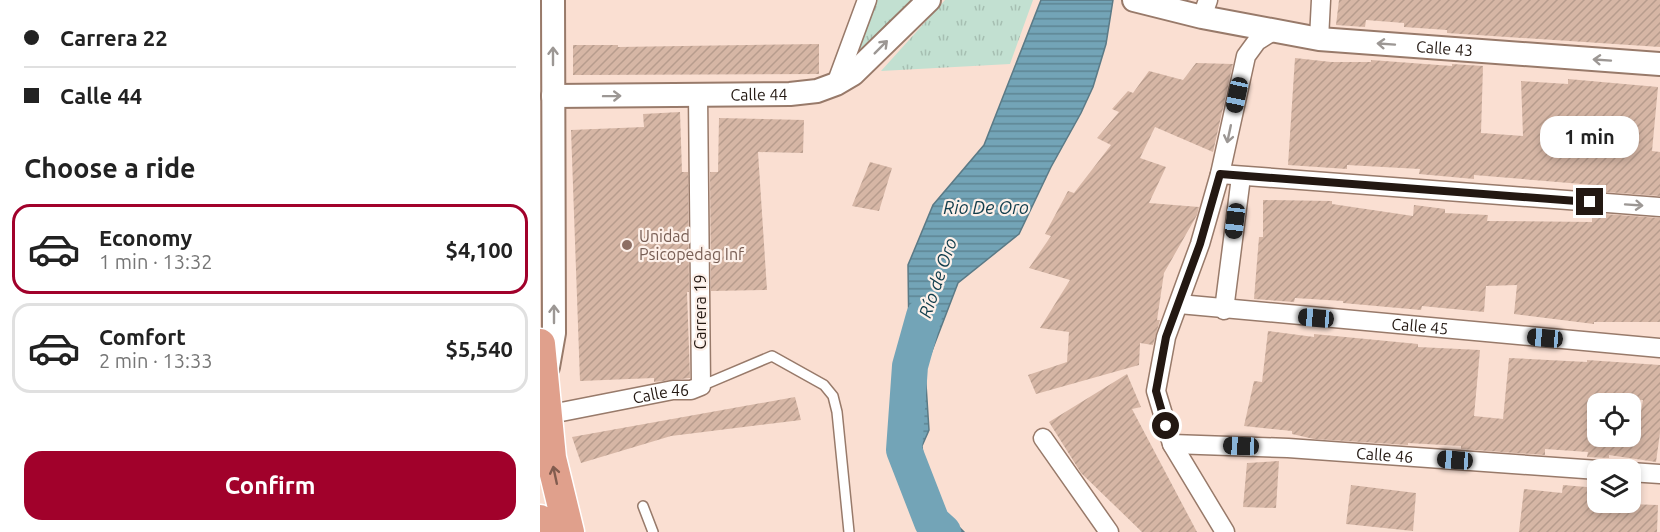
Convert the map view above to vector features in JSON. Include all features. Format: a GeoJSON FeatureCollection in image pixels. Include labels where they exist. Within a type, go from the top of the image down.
{"type":"FeatureCollection","features":[{"type":"Feature","properties":{"kind":"highway"},"geometry":{"type":"LineString","coordinates":[[540,344],[553,466],[569,532]]}},
{"type":"Feature","properties":{"kind":"highway"},"geometry":{"type":"LineString","coordinates":[[540,520],[543,532]]}},
{"type":"Feature","properties":{"kind":"street"},"geometry":{"type":"LineString","coordinates":[[545,404],[554,333],[554,0]]}},
{"type":"Feature","properties":{"kind":"street"},"geometry":{"type":"LineString","coordinates":[[837,84],[867,0]]}},
{"type":"Feature","properties":{"kind":"street","name":"Calle 44"},"geometry":{"type":"LineString","coordinates":[[553,96],[790,94],[817,91],[837,84],[853,74],[928,0]]}},
{"type":"Feature","properties":{"kind":"street","name":"Calle 43"},"geometry":{"type":"LineString","coordinates":[[1134,0],[1205,8],[1230,23],[1319,39],[1660,64]]}},
{"type":"Feature","properties":{"kind":"street"},"geometry":{"type":"LineString","coordinates":[[1319,39],[1321,0]]}},
{"type":"Feature","properties":{"kind":"street"},"geometry":{"type":"LineString","coordinates":[[1230,23],[1240,38],[1246,56]]}},
{"type":"Feature","properties":{"kind":"street"},"geometry":{"type":"LineString","coordinates":[[1223,532],[1172,444],[1156,391],[1166,337],[1200,244],[1220,174],[1246,56],[1257,41],[1273,31]]}},
{"type":"Feature","properties":{"kind":"street","name":"Carrera 19"},"geometry":{"type":"LineString","coordinates":[[698,95],[700,386]]}},
{"type":"Feature","properties":{"kind":"street"},"geometry":{"type":"LineString","coordinates":[[1220,174],[1660,207]]}},
{"type":"Feature","properties":{"kind":"street"},"geometry":{"type":"LineString","coordinates":[[1224,310],[1241,177]]}},
{"type":"Feature","properties":{"kind":"street","name":"Calle 45"},"geometry":{"type":"LineString","coordinates":[[1179,304],[1224,310],[1660,348]]}},
{"type":"Feature","properties":{"kind":"street","name":"Calle 46"},"geometry":{"type":"LineString","coordinates":[[545,404],[691,390],[700,386]]}},
{"type":"Feature","properties":{"kind":"street"},"geometry":{"type":"LineString","coordinates":[[1043,438],[1109,532]]}},
{"type":"Feature","properties":{"kind":"street","name":"Calle 46"},"geometry":{"type":"LineString","coordinates":[[1172,444],[1288,448],[1587,469]]}},
{"type":"Feature","properties":{"kind":"street"},"geometry":{"type":"LineString","coordinates":[[1641,473],[1660,474]]}},
{"type":"Feature","properties":{"kind":"lane","name":"Calle 46"},"geometry":{"type":"LineString","coordinates":[[700,386],[772,356],[824,386],[833,396],[837,412],[849,532]]}},
{"type":"Feature","properties":{"kind":"lane"},"geometry":{"type":"LineString","coordinates":[[643,506],[653,532]]}},
{"type":"Feature","properties":{"kind":"green space"},"geometry":{"type":"Polygon","coordinates":[[[875,0],[922,0],[854,62],[875,0]]]}},
{"type":"Feature","properties":{"kind":"green space"},"geometry":{"type":"Polygon","coordinates":[[[945,0],[1033,0],[1010,64],[881,71],[945,0]]]}},
{"type":"Feature","properties":{"kind":"water","name":"Rio De Oro"},"geometry":{"type":"Polygon","coordinates":[[[1041,0],[1113,0],[1106,44],[1093,87],[1081,113],[1051,167],[1019,234],[958,283],[925,369],[929,430],[922,446],[925,474],[946,514],[964,532],[949,532],[935,502],[914,493],[908,265],[933,205],[984,145],[1041,0]]]}},
{"type":"Feature","properties":{"kind":"building"},"geometry":{"type":"Polygon","coordinates":[[[1339,0],[1660,0],[1660,47],[1447,33],[1447,30],[1404,27],[1404,23],[1366,20],[1365,27],[1336,25],[1339,0]]]}},
{"type":"Feature","properties":{"kind":"building"},"geometry":{"type":"Polygon","coordinates":[[[819,44],[819,74],[573,75],[573,45],[618,45],[618,47],[819,44]]]}},
{"type":"Feature","properties":{"kind":"building"},"geometry":{"type":"Polygon","coordinates":[[[1295,58],[1331,62],[1371,62],[1371,60],[1483,66],[1481,133],[1523,136],[1521,81],[1568,84],[1568,79],[1658,87],[1652,151],[1660,152],[1660,196],[1606,192],[1606,186],[1474,175],[1474,179],[1419,174],[1420,169],[1347,165],[1347,169],[1288,165],[1295,58]]]}},
{"type":"Feature","properties":{"kind":"building"},"geometry":{"type":"Polygon","coordinates":[[[1196,63],[1233,64],[1213,152],[1155,127],[1140,158],[1166,167],[1149,203],[1199,207],[1197,215],[1164,273],[1157,320],[1160,320],[1153,345],[1140,343],[1139,365],[1036,394],[1028,375],[1067,362],[1069,332],[1040,328],[1070,280],[1029,268],[1051,236],[1045,234],[1068,191],[1074,193],[1111,145],[1097,138],[1119,112],[1112,109],[1128,91],[1133,93],[1149,71],[1183,80],[1196,63]]]}},
{"type":"Feature","properties":{"kind":"building"},"geometry":{"type":"Polygon","coordinates":[[[680,112],[682,172],[688,172],[689,292],[687,292],[690,378],[654,382],[654,378],[580,381],[571,130],[644,127],[643,114],[680,112]]]}},
{"type":"Feature","properties":{"kind":"building"},"geometry":{"type":"Polygon","coordinates":[[[719,118],[804,120],[803,153],[758,152],[767,290],[711,291],[710,172],[718,172],[719,118]]]}},
{"type":"Feature","properties":{"kind":"building"},"geometry":{"type":"Polygon","coordinates":[[[870,162],[892,168],[879,211],[852,206],[870,162]]]}},
{"type":"Feature","properties":{"kind":"building"},"geometry":{"type":"Polygon","coordinates":[[[1263,200],[1332,201],[1332,204],[1413,216],[1414,205],[1445,209],[1445,213],[1488,215],[1487,221],[1592,222],[1592,216],[1604,217],[1604,214],[1660,218],[1660,322],[1594,322],[1594,324],[1514,314],[1517,285],[1486,286],[1484,312],[1422,306],[1421,310],[1295,298],[1294,302],[1254,299],[1259,237],[1263,237],[1263,200]]]}},
{"type":"Feature","properties":{"kind":"building"},"geometry":{"type":"Polygon","coordinates":[[[1268,331],[1314,337],[1314,334],[1418,344],[1418,347],[1480,350],[1474,416],[1503,419],[1509,358],[1660,365],[1660,433],[1656,462],[1609,455],[1609,458],[1587,457],[1588,452],[1545,449],[1545,455],[1461,449],[1461,446],[1314,439],[1292,434],[1292,431],[1244,426],[1254,381],[1262,382],[1268,331]]]}},
{"type":"Feature","properties":{"kind":"building"},"geometry":{"type":"Polygon","coordinates":[[[1127,374],[1141,407],[1132,409],[1197,532],[1142,532],[1081,473],[1049,422],[1127,374]]]}},
{"type":"Feature","properties":{"kind":"building"},"geometry":{"type":"Polygon","coordinates":[[[795,397],[801,420],[671,436],[581,463],[572,437],[795,397]]]}},
{"type":"Feature","properties":{"kind":"building"},"geometry":{"type":"Polygon","coordinates":[[[1279,461],[1276,508],[1243,507],[1247,463],[1279,461]]]}},
{"type":"Feature","properties":{"kind":"building"},"geometry":{"type":"Polygon","coordinates":[[[1351,485],[1416,493],[1413,531],[1346,524],[1351,485]]]}},
{"type":"Feature","properties":{"kind":"building"},"geometry":{"type":"Polygon","coordinates":[[[1563,485],[1587,487],[1587,513],[1641,513],[1641,504],[1658,505],[1657,532],[1519,532],[1524,489],[1562,493],[1563,485]]]}},
{"type":"Feature","properties":{"kind":"waterway","name":"Río de Oro"},"geometry":{"type":"LineString","coordinates":[[924,316],[910,366],[904,450],[932,522],[943,532]]}},
{"type":"Feature","properties":{"kind":"place","name":"Unidad Psicopedag Inf"},"geometry":{"type":"Point","coordinates":[627,245]}},
{"type":"Feature","properties":{"kind":"route"},"geometry":{"type":"LineString","coordinates":[[1166,426],[1156,391],[1166,337],[1200,244],[1220,174],[1590,202]]}}]}
